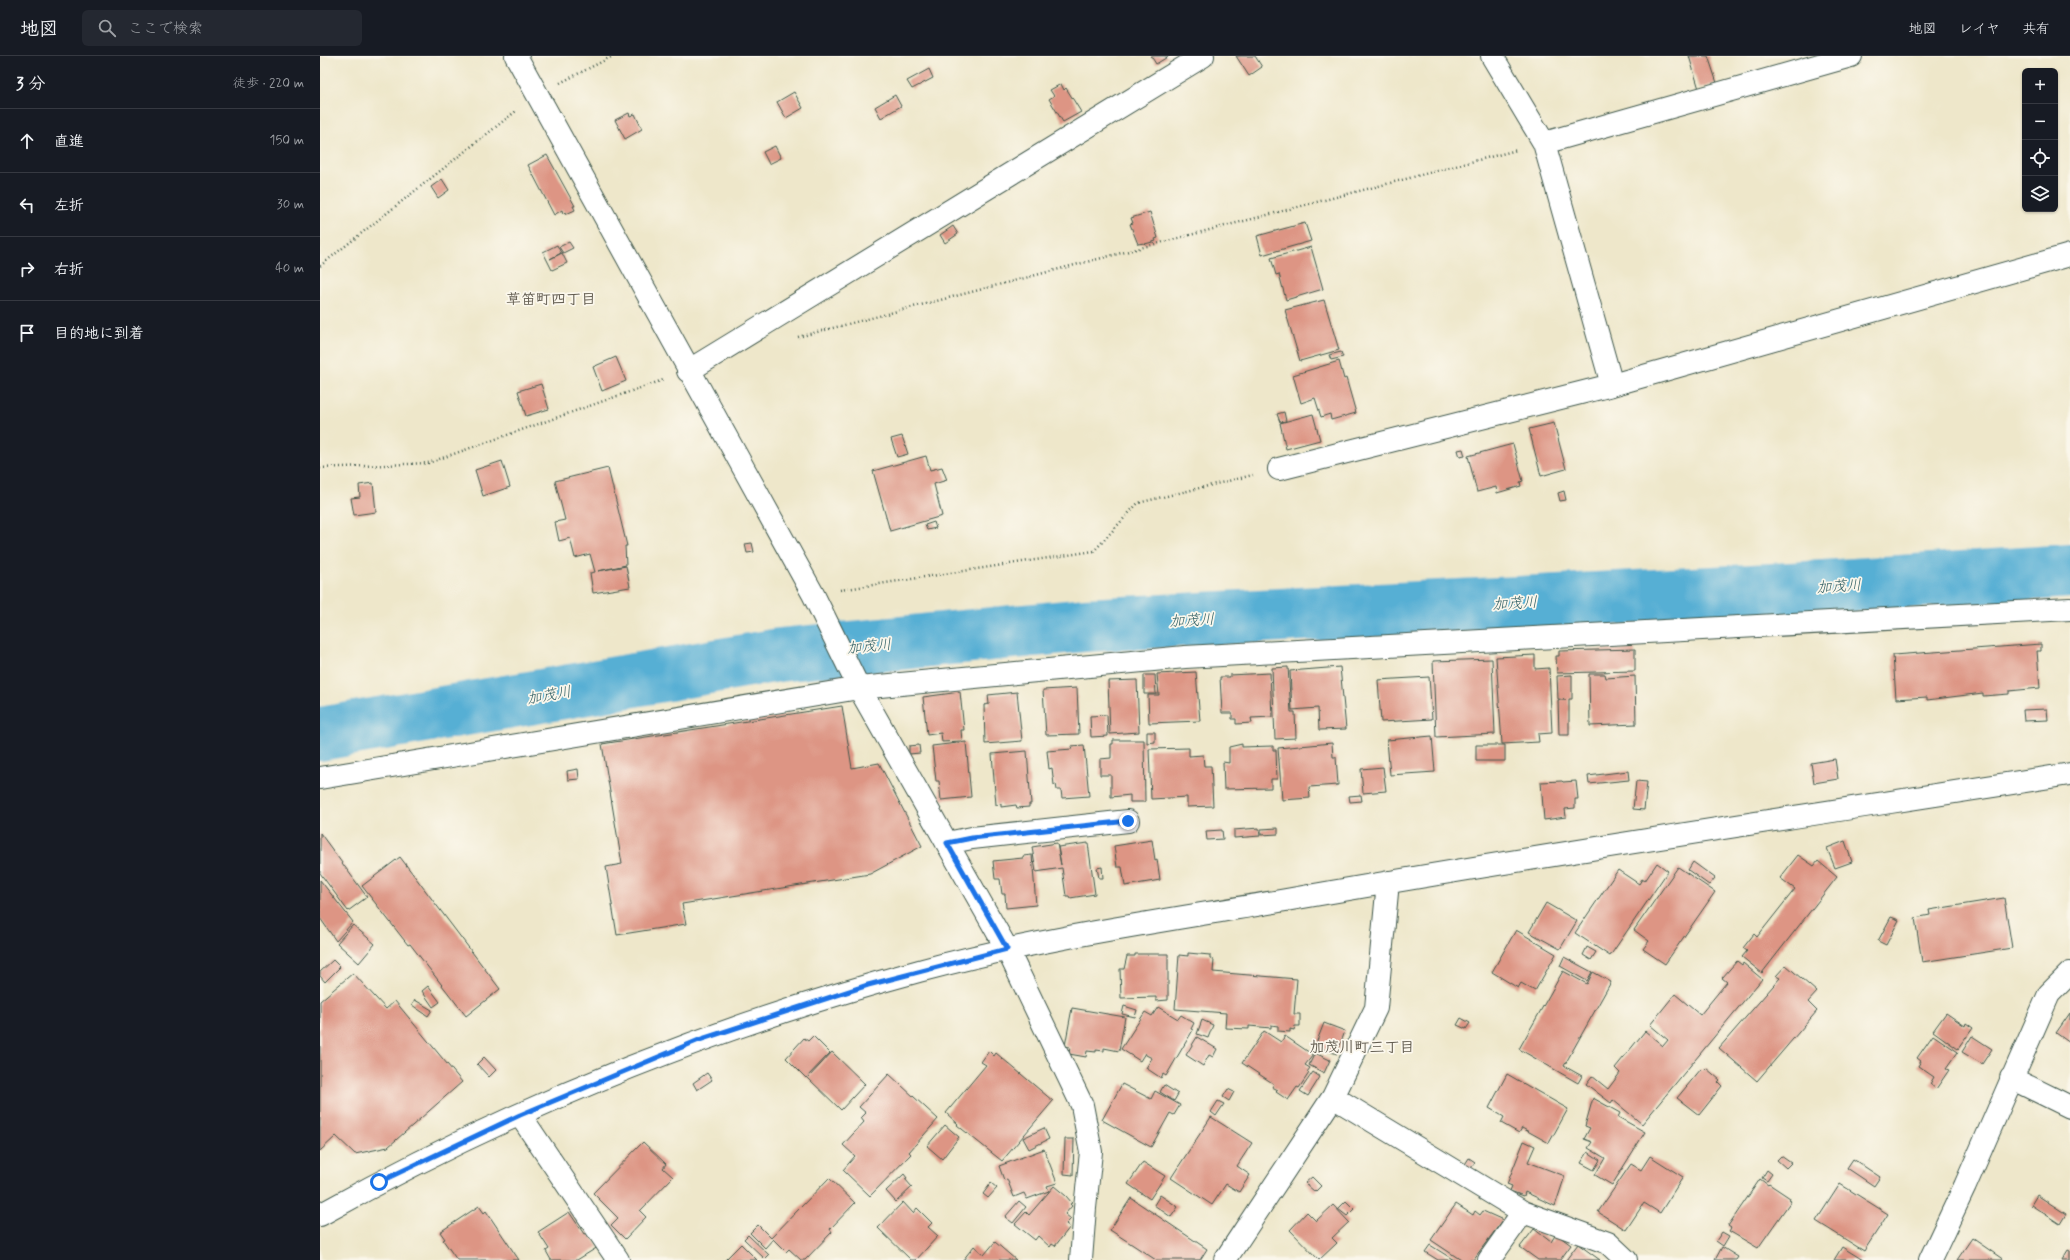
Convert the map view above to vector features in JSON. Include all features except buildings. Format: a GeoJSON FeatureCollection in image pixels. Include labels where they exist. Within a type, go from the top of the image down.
{"type":"FeatureCollection","features":[{"type":"Feature","properties":{"kind":"street"},"geometry":{"type":"LineString","coordinates":[[516,56],[688,371],[813,594],[860,688],[1007,949],[1082,1104],[1092,1152],[1085,1208],[1081,1260]]}},
{"type":"Feature","properties":{"kind":"street"},"geometry":{"type":"LineString","coordinates":[[688,371],[1203,56]]}},
{"type":"Feature","properties":{"kind":"street"},"geometry":{"type":"LineString","coordinates":[[1492,56],[1544,143],[1612,385]]}},
{"type":"Feature","properties":{"kind":"street"},"geometry":{"type":"LineString","coordinates":[[1544,143],[1851,56]]}},
{"type":"Feature","properties":{"kind":"street"},"geometry":{"type":"LineString","coordinates":[[1279,469],[1612,385],[2070,255]]}},
{"type":"Feature","properties":{"kind":"street"},"geometry":{"type":"LineString","coordinates":[[320,778],[860,688],[1185,656],[2070,609]]}},
{"type":"Feature","properties":{"kind":"street"},"geometry":{"type":"LineString","coordinates":[[320,1214],[379,1182],[520,1115],[699,1040],[868,985],[1007,949],[1388,882],[2070,774]]}},
{"type":"Feature","properties":{"kind":"street"},"geometry":{"type":"LineString","coordinates":[[947,843],[972,838],[1128,821]]}},
{"type":"Feature","properties":{"kind":"street"},"geometry":{"type":"LineString","coordinates":[[1224,1260],[1333,1097],[1376,1008],[1388,882]]}},
{"type":"Feature","properties":{"kind":"street"},"geometry":{"type":"LineString","coordinates":[[1930,1260],[1966,1186],[2011,1078],[2049,994],[2070,973]]}},
{"type":"Feature","properties":{"kind":"street"},"geometry":{"type":"LineString","coordinates":[[2011,1078],[2070,1107]]}},
{"type":"Feature","properties":{"kind":"street"},"geometry":{"type":"LineString","coordinates":[[1333,1097],[1523,1212],[1608,1243],[1626,1260]]}},
{"type":"Feature","properties":{"kind":"street"},"geometry":{"type":"LineString","coordinates":[[520,1115],[618,1260]]}},
{"type":"Feature","properties":{"kind":"street"},"geometry":{"type":"LineString","coordinates":[[1489,1260],[1523,1212]]}},
{"type":"Feature","properties":{"kind":"path"},"geometry":{"type":"LineString","coordinates":[[320,266],[537,95],[614,56]]}},
{"type":"Feature","properties":{"kind":"path"},"geometry":{"type":"LineString","coordinates":[[797,337],[1544,143]]}},
{"type":"Feature","properties":{"kind":"path"},"geometry":{"type":"LineString","coordinates":[[320,468],[428,464],[688,371]]}},
{"type":"Feature","properties":{"kind":"path"},"geometry":{"type":"LineString","coordinates":[[813,594],[1094,551],[1138,503],[1279,469]]}},
{"type":"Feature","properties":{"kind":"waterway","name":"加茂川"},"geometry":{"type":"LineString","coordinates":[[320,734],[779,655],[1085,625],[1791,589],[2070,571]]}},
{"type":"Feature","properties":{"kind":"district","name":"草笛町四丁目"},"geometry":{"type":"Point","coordinates":[551,299]}},
{"type":"Feature","properties":{"kind":"district","name":"加茂川町三丁目"},"geometry":{"type":"Point","coordinates":[1362,1047]}},
{"type":"Feature","properties":{"kind":"route"},"geometry":{"type":"LineString","coordinates":[[379,1182],[520,1115],[699,1040],[868,985],[1007,949],[947,843],[972,838],[1128,821]]}}]}
